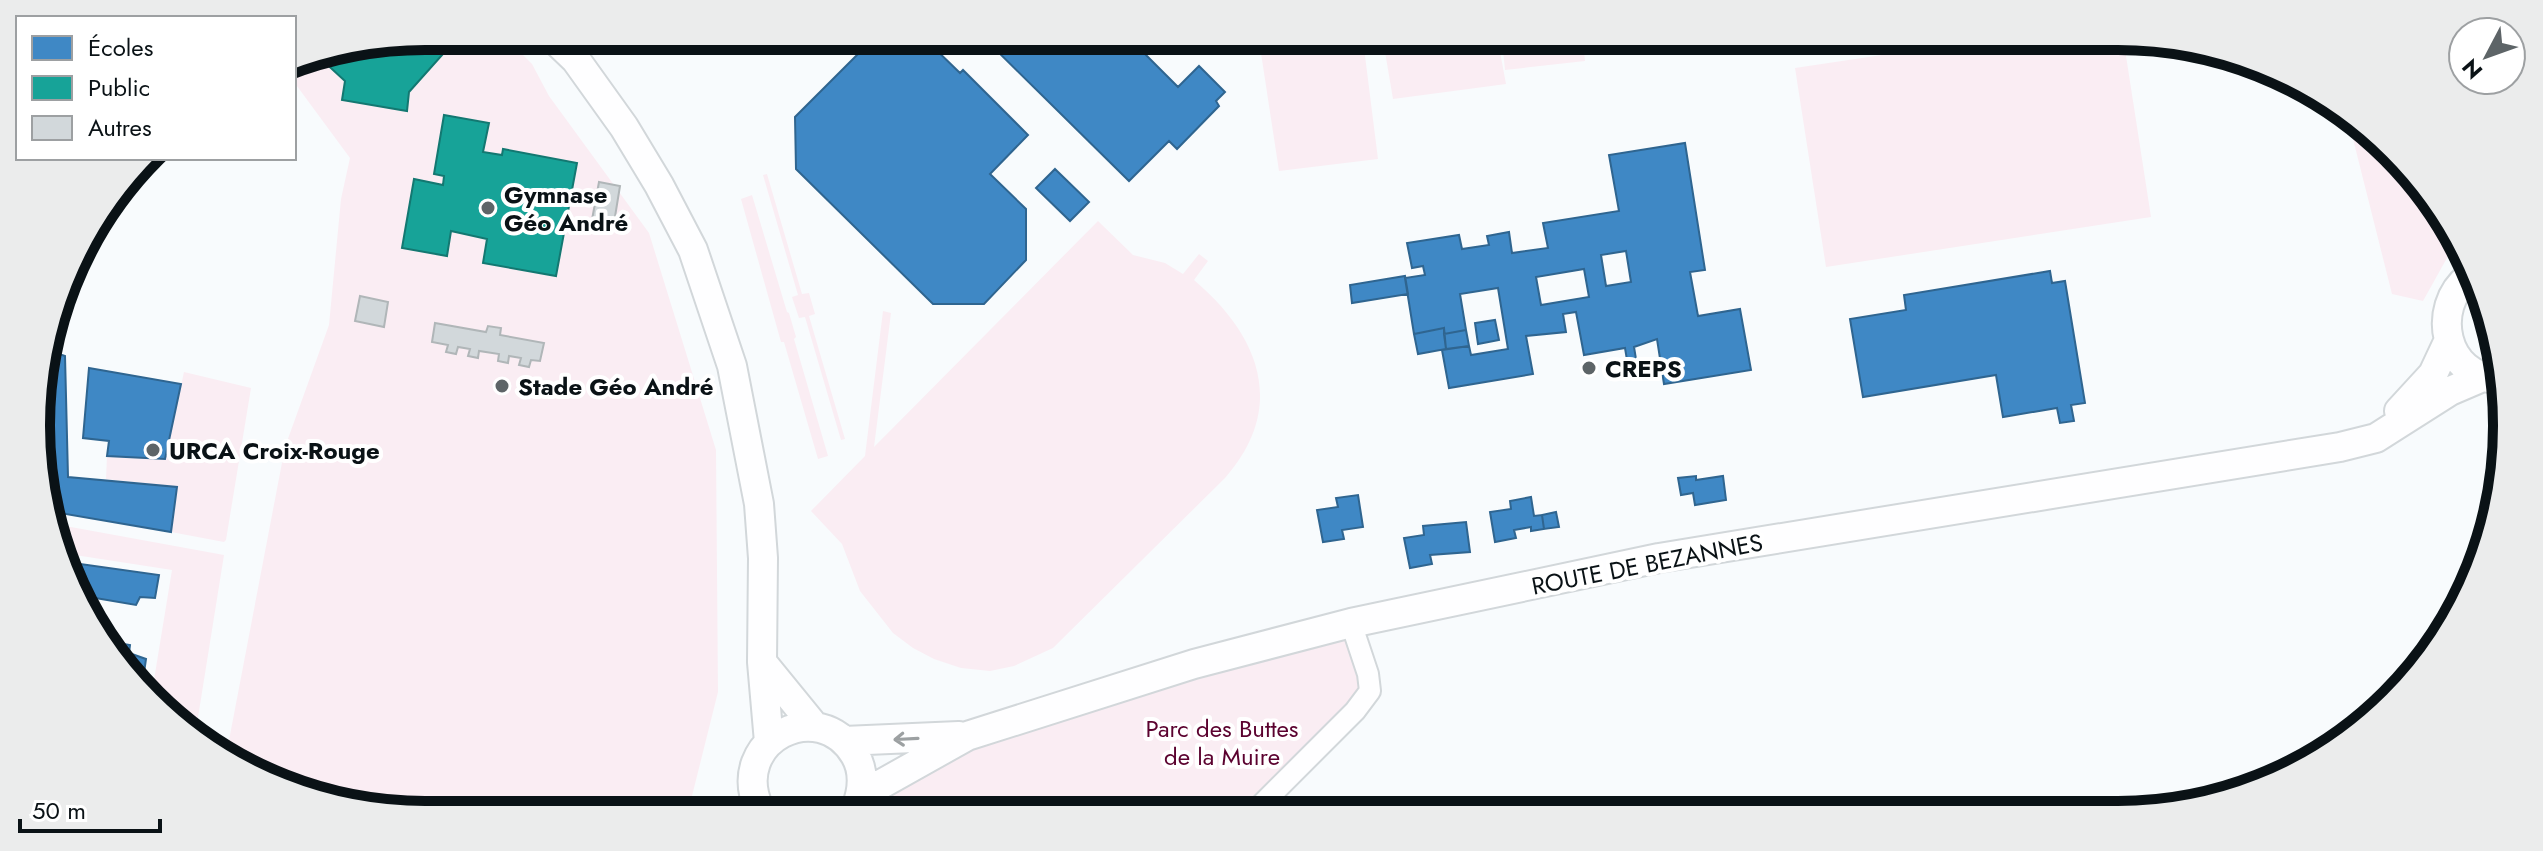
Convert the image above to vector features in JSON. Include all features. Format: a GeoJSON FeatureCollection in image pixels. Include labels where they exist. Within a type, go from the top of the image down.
{"type":"FeatureCollection","features":[{"type":"Feature","properties":{"kind":"street"},"geometry":{"type":"LineString","coordinates":[[566,50],[624,127],[659,185],[698,264],[732,366],[759,504],[763,558],[762,662],[769,742]]}},
{"type":"Feature","properties":{"kind":"street"},"geometry":{"type":"LineString","coordinates":[[2340,447],[2373,429],[2408,404],[2433,374],[2448,342],[2446,316],[2451,298],[2464,281]]}},
{"type":"Feature","properties":{"kind":"street"},"geometry":{"type":"LineString","coordinates":[[2448,342],[2461,361],[2474,372],[2490,377]]}},
{"type":"Feature","properties":{"kind":"street"},"geometry":{"type":"LineString","coordinates":[[2340,447],[2376,438],[2450,391],[2490,379]]}},
{"type":"Feature","properties":{"kind":"street","name":"ROUTE DE BEZANNES"},"geometry":{"type":"LineString","coordinates":[[860,801],[967,736],[1194,664],[1351,623],[1659,558],[2340,447]]}},
{"type":"Feature","properties":{"kind":"street"},"geometry":{"type":"LineString","coordinates":[[1265,801],[1355,711],[1370,691],[1368,674],[1351,623]]}},
{"type":"Feature","properties":{"kind":"street"},"geometry":{"type":"LineString","coordinates":[[762,662],[815,727]]}},
{"type":"Feature","properties":{"kind":"street"},"geometry":{"type":"LineString","coordinates":[[755,801],[754,768],[759,754],[782,732],[798,727],[827,730],[844,741],[858,760],[862,778],[858,801]]}},
{"type":"Feature","properties":{"kind":"street","name":"ROUTE DE BEZANNES"},"geometry":{"type":"LineString","coordinates":[[844,741],[967,736]]}},
{"type":"Feature","properties":{"kind":"green space","name":"Stade Géo André"},"geometry":{"type":"Polygon","coordinates":[[[518,50],[532,64],[549,96],[649,233],[716,450],[718,692],[691,801],[426,801],[376,798],[305,781],[228,745],[285,447],[329,325],[341,199],[350,158],[296,85],[296,74],[376,53],[518,50]]]}},
{"type":"Feature","properties":{"kind":"green space"},"geometry":{"type":"Polygon","coordinates":[[[1261,50],[1364,50],[1378,159],[1279,171],[1261,50]]]}},
{"type":"Feature","properties":{"kind":"green space"},"geometry":{"type":"Polygon","coordinates":[[[1385,50],[1500,50],[1506,84],[1393,99],[1385,50]]]}},
{"type":"Feature","properties":{"kind":"green space"},"geometry":{"type":"Polygon","coordinates":[[[1503,50],[1584,50],[1585,61],[1505,70],[1503,50]]]}},
{"type":"Feature","properties":{"kind":"green space"},"geometry":{"type":"Polygon","coordinates":[[[1915,50],[2125,50],[2151,217],[1826,267],[1795,68],[1915,50]]]}},
{"type":"Feature","properties":{"kind":"green space"},"geometry":{"type":"Polygon","coordinates":[[[2351,132],[2400,178],[2430,217],[2450,252],[2423,301],[2392,294],[2351,132]]]}},
{"type":"Feature","properties":{"kind":"green space"},"geometry":{"type":"Polygon","coordinates":[[[767,174],[802,294],[809,293],[815,314],[809,316],[845,439],[841,440],[805,317],[799,318],[792,297],[798,295],[763,175],[767,174]]]}},
{"type":"Feature","properties":{"kind":"green space"},"geometry":{"type":"Polygon","coordinates":[[[752,195],[796,337],[794,339],[828,456],[818,459],[741,199],[752,195]]]}},
{"type":"Feature","properties":{"kind":"green space"},"geometry":{"type":"Polygon","coordinates":[[[1098,221],[1133,255],[1165,263],[1183,274],[1199,254],[1208,261],[1194,280],[1217,301],[1249,348],[1258,373],[1260,398],[1256,424],[1244,451],[1225,478],[1053,648],[1014,666],[990,671],[961,668],[934,659],[893,633],[860,591],[842,544],[811,511],[865,456],[883,311],[891,313],[874,447],[1098,221]]]}},
{"type":"Feature","properties":{"kind":"green space"},"geometry":{"type":"Polygon","coordinates":[[[184,372],[251,388],[224,542],[171,532],[177,487],[106,479],[107,456],[165,458],[184,372]]]}},
{"type":"Feature","properties":{"kind":"green space"},"geometry":{"type":"Polygon","coordinates":[[[64,526],[224,555],[197,723],[153,684],[172,570],[73,555],[64,526]]]}},
{"type":"Feature","properties":{"kind":"green space","name":"Parc des Buttes de la Muire"},"geometry":{"type":"Polygon","coordinates":[[[1343,637],[1350,644],[1367,686],[1257,801],[880,801],[889,788],[908,774],[1023,729],[1343,637]]]}},
{"type":"Feature","properties":{"kind":"building: Écoles"},"geometry":{"type":"Polygon","coordinates":[[[856,50],[936,50],[960,73],[963,70],[1028,135],[990,174],[1026,209],[1026,260],[984,304],[933,304],[796,169],[795,117],[859,53],[856,50]]]}},
{"type":"Feature","properties":{"kind":"building: Écoles"},"geometry":{"type":"Polygon","coordinates":[[[996,50],[1141,50],[1178,87],[1199,66],[1225,92],[1216,101],[1219,106],[1177,149],[1169,141],[1129,181],[996,50]]]}},
{"type":"Feature","properties":{"kind":"building: Écoles"},"geometry":{"type":"Polygon","coordinates":[[[1685,143],[1705,270],[1690,272],[1698,316],[1740,309],[1751,370],[1664,384],[1657,339],[1634,347],[1637,365],[1628,366],[1625,348],[1584,355],[1576,312],[1563,314],[1566,332],[1526,336],[1533,374],[1449,388],[1442,350],[1469,346],[1471,355],[1508,349],[1498,288],[1460,294],[1466,330],[1444,334],[1444,328],[1414,334],[1405,278],[1425,275],[1423,266],[1412,268],[1407,243],[1459,235],[1462,249],[1489,245],[1487,236],[1509,232],[1512,253],[1548,248],[1543,223],[1619,211],[1609,155],[1685,143]],[[1626,251],[1601,255],[1606,286],[1631,282],[1626,251]],[[1584,269],[1536,277],[1541,305],[1589,297],[1584,269]]]}},
{"type":"Feature","properties":{"kind":"building: Écoles"},"geometry":{"type":"Polygon","coordinates":[[[1055,169],[1089,202],[1070,221],[1036,188],[1055,169]]]}},
{"type":"Feature","properties":{"kind":"building: Écoles"},"geometry":{"type":"Polygon","coordinates":[[[2050,271],[2052,283],[2065,281],[2085,403],[2071,405],[2074,421],[2060,423],[2057,408],[2003,417],[1996,375],[1863,397],[1850,319],[1906,310],[1904,295],[2050,271]]]}},
{"type":"Feature","properties":{"kind":"building: Écoles"},"geometry":{"type":"Polygon","coordinates":[[[1405,276],[1408,294],[1352,303],[1350,285],[1405,276]]]}},
{"type":"Feature","properties":{"kind":"building: Écoles"},"geometry":{"type":"Polygon","coordinates":[[[1495,320],[1499,340],[1478,344],[1475,323],[1495,320]]]}},
{"type":"Feature","properties":{"kind":"building: Écoles"},"geometry":{"type":"Polygon","coordinates":[[[1444,328],[1446,349],[1418,354],[1414,334],[1444,328]]]}},
{"type":"Feature","properties":{"kind":"building: Écoles"},"geometry":{"type":"Polygon","coordinates":[[[1466,330],[1469,346],[1446,349],[1444,334],[1466,330]]]}},
{"type":"Feature","properties":{"kind":"building: Écoles"},"geometry":{"type":"Polygon","coordinates":[[[57,353],[65,356],[68,477],[177,487],[171,532],[61,513],[53,475],[50,426],[57,353]]]}},
{"type":"Feature","properties":{"kind":"building: Écoles"},"geometry":{"type":"Polygon","coordinates":[[[89,368],[181,384],[165,459],[107,456],[109,441],[83,438],[89,368]]]}},
{"type":"Feature","properties":{"kind":"building: Écoles"},"geometry":{"type":"Polygon","coordinates":[[[1696,476],[1696,480],[1723,476],[1726,500],[1695,505],[1693,493],[1681,495],[1678,478],[1696,476]]]}},
{"type":"Feature","properties":{"kind":"building: Écoles"},"geometry":{"type":"Polygon","coordinates":[[[1358,495],[1363,527],[1342,530],[1344,539],[1323,542],[1317,510],[1338,507],[1336,498],[1358,495]]]}},
{"type":"Feature","properties":{"kind":"building: Écoles"},"geometry":{"type":"Polygon","coordinates":[[[1531,497],[1534,516],[1542,515],[1544,529],[1531,531],[1531,527],[1514,530],[1516,538],[1495,542],[1490,512],[1511,509],[1510,501],[1531,497]]]}},
{"type":"Feature","properties":{"kind":"building: Écoles"},"geometry":{"type":"Polygon","coordinates":[[[1556,512],[1559,527],[1544,529],[1542,515],[1556,512]]]}},
{"type":"Feature","properties":{"kind":"building: Écoles"},"geometry":{"type":"Polygon","coordinates":[[[1466,522],[1470,552],[1430,555],[1432,564],[1410,568],[1404,538],[1424,535],[1423,526],[1466,522]]]}},
{"type":"Feature","properties":{"kind":"building: Écoles"},"geometry":{"type":"Polygon","coordinates":[[[77,564],[159,575],[155,598],[140,597],[136,605],[92,597],[77,564]]]}},
{"type":"Feature","properties":{"kind":"building: Écoles"},"geometry":{"type":"Polygon","coordinates":[[[120,643],[130,645],[129,653],[146,659],[144,674],[120,643]]]}},
{"type":"Feature","properties":{"kind":"building: Public"},"geometry":{"type":"Polygon","coordinates":[[[446,50],[409,92],[407,111],[342,100],[345,81],[326,64],[376,53],[446,50]]]}},
{"type":"Feature","properties":{"kind":"building: Public","name":"Gymnase Géo André"},"geometry":{"type":"Polygon","coordinates":[[[444,115],[489,123],[483,152],[502,155],[503,149],[577,163],[556,276],[483,263],[487,239],[451,231],[447,256],[402,248],[414,179],[443,185],[444,176],[434,174],[444,115]]]}},
{"type":"Feature","properties":{"kind":"building: Autres"},"geometry":{"type":"Polygon","coordinates":[[[599,182],[620,186],[613,229],[591,225],[599,182]]]}},
{"type":"Feature","properties":{"kind":"building: Autres"},"geometry":{"type":"Polygon","coordinates":[[[360,296],[388,302],[384,327],[355,321],[360,296]]]}},
{"type":"Feature","properties":{"kind":"building: Autres"},"geometry":{"type":"Polygon","coordinates":[[[435,323],[486,332],[488,326],[501,328],[500,335],[544,343],[540,361],[531,360],[529,367],[519,365],[521,358],[509,356],[508,363],[498,361],[499,354],[479,351],[478,358],[468,356],[470,349],[458,347],[456,354],[446,352],[448,345],[432,342],[435,323]]]}},
{"type":"Feature","properties":{"kind":"place","name":"Gymnase Géo André"},"geometry":{"type":"Point","coordinates":[488,208]}},
{"type":"Feature","properties":{"kind":"place","name":"CREPS"},"geometry":{"type":"Point","coordinates":[1589,368]}},
{"type":"Feature","properties":{"kind":"place","name":"Stade Géo André"},"geometry":{"type":"Point","coordinates":[502,386]}},
{"type":"Feature","properties":{"kind":"place","name":"URCA Croix-Rouge"},"geometry":{"type":"Point","coordinates":[153,450]}}]}
